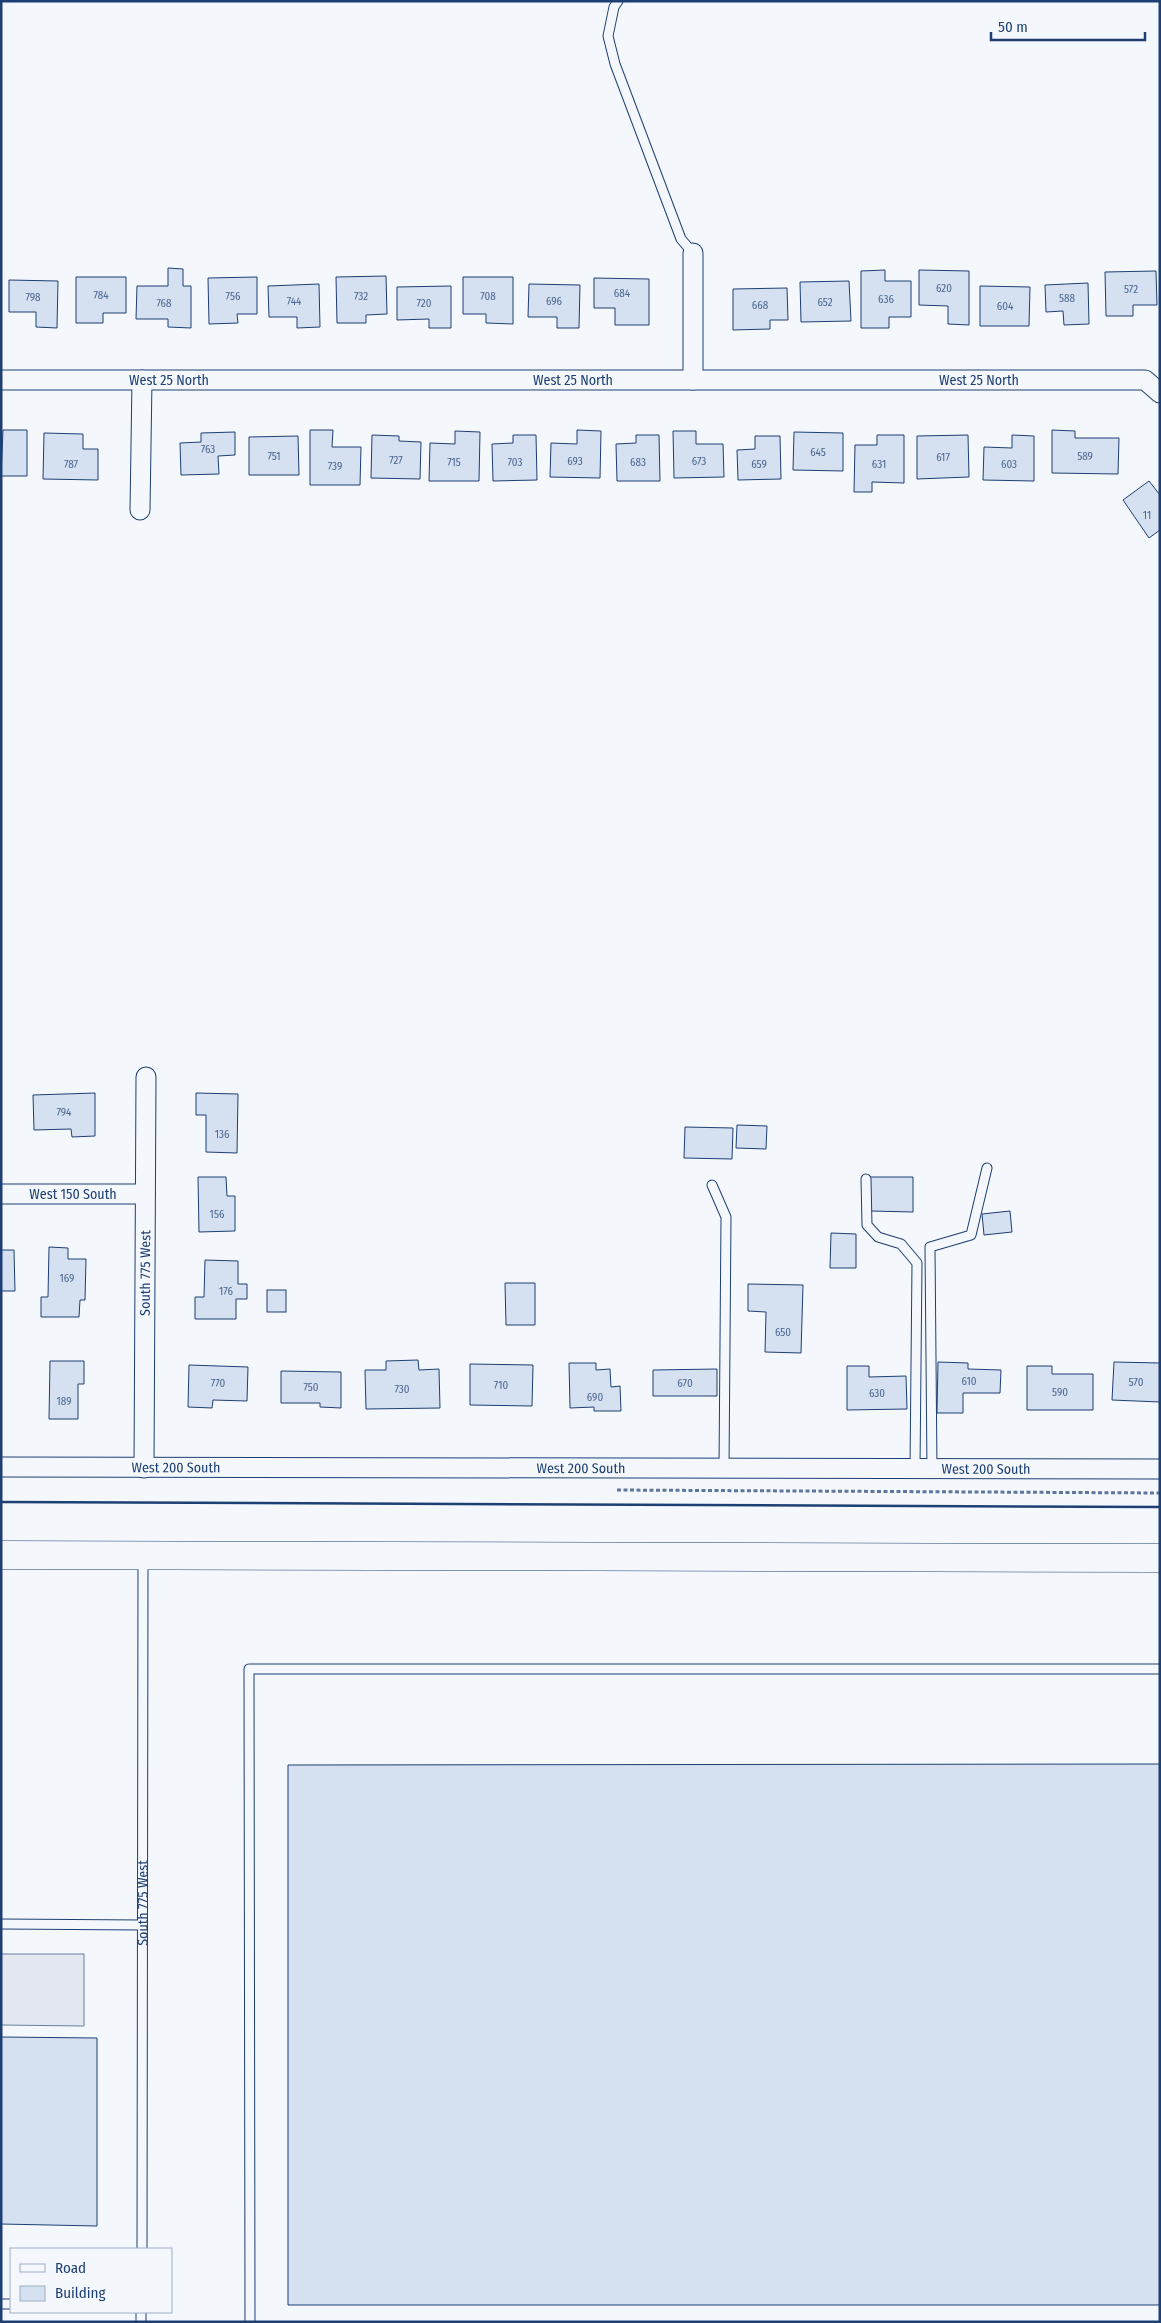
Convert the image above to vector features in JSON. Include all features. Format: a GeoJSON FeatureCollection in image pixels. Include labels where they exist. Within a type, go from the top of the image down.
{"type":"FeatureCollection","features":[{"type":"Feature","properties":{"kind":"main road"},"geometry":{"type":"LineString","coordinates":[[1,1555],[1160,1558]]}},
{"type":"Feature","properties":{"kind":"street"},"geometry":{"type":"LineString","coordinates":[[693,254],[693,380]]}},
{"type":"Feature","properties":{"kind":"street","name":"West 25 North"},"geometry":{"type":"LineString","coordinates":[[1,380],[1144,380],[1160,393]]}},
{"type":"Feature","properties":{"kind":"street"},"geometry":{"type":"LineString","coordinates":[[140,510],[142,380]]}},
{"type":"Feature","properties":{"kind":"street","name":"South 775 West"},"geometry":{"type":"LineString","coordinates":[[144,1468],[146,1077]]}},
{"type":"Feature","properties":{"kind":"street","name":"West 150 South"},"geometry":{"type":"LineString","coordinates":[[1,1194],[145,1194]]}},
{"type":"Feature","properties":{"kind":"street","name":"West 200 South"},"geometry":{"type":"LineString","coordinates":[[1,1467],[1160,1469]]}},
{"type":"Feature","properties":{"kind":"lane"},"geometry":{"type":"LineString","coordinates":[[618,1],[614,7],[608,36],[615,64],[681,240],[693,254]]}},
{"type":"Feature","properties":{"kind":"lane"},"geometry":{"type":"LineString","coordinates":[[923,1469],[930,1248],[971,1234],[987,1168]]}},
{"type":"Feature","properties":{"kind":"lane"},"geometry":{"type":"LineString","coordinates":[[866,1179],[866,1225],[878,1236],[901,1244],[917,1263],[923,1469]]}},
{"type":"Feature","properties":{"kind":"lane"},"geometry":{"type":"LineString","coordinates":[[712,1185],[726,1217],[724,1468]]}},
{"type":"Feature","properties":{"kind":"lane","name":"South 775 West"},"geometry":{"type":"LineString","coordinates":[[142,2248],[143,1556]]}},
{"type":"Feature","properties":{"kind":"lane"},"geometry":{"type":"LineString","coordinates":[[250,2322],[249,1669],[1160,1669]]}},
{"type":"Feature","properties":{"kind":"lane"},"geometry":{"type":"LineString","coordinates":[[1,1924],[142,1925]]}},
{"type":"Feature","properties":{"kind":"shaded area"},"geometry":{"type":"Polygon","coordinates":[[[1,1954],[84,1954],[84,2026],[1,2025],[1,1954]]]}},
{"type":"Feature","properties":{"kind":"building"},"geometry":{"type":"Polygon","coordinates":[[[168,268],[183,269],[183,286],[191,286],[191,328],[168,327],[168,319],[136,319],[137,286],[168,286],[168,268]]]}},
{"type":"Feature","properties":{"kind":"building"},"geometry":{"type":"Polygon","coordinates":[[[885,270],[885,281],[911,281],[911,317],[889,317],[889,328],[861,328],[861,271],[885,270]]]}},
{"type":"Feature","properties":{"kind":"building"},"geometry":{"type":"Polygon","coordinates":[[[919,270],[969,271],[969,325],[948,324],[948,306],[919,305],[919,270]]]}},
{"type":"Feature","properties":{"kind":"building"},"geometry":{"type":"Polygon","coordinates":[[[1156,271],[1157,305],[1133,305],[1133,316],[1106,316],[1105,272],[1156,271]]]}},
{"type":"Feature","properties":{"kind":"building"},"geometry":{"type":"Polygon","coordinates":[[[386,276],[387,314],[366,315],[366,323],[337,323],[336,277],[386,276]]]}},
{"type":"Feature","properties":{"kind":"building"},"geometry":{"type":"Polygon","coordinates":[[[76,277],[126,277],[126,313],[103,313],[103,323],[76,323],[76,277]]]}},
{"type":"Feature","properties":{"kind":"building"},"geometry":{"type":"Polygon","coordinates":[[[257,277],[257,314],[237,314],[238,323],[209,324],[208,278],[257,277]]]}},
{"type":"Feature","properties":{"kind":"building"},"geometry":{"type":"Polygon","coordinates":[[[463,277],[513,277],[513,324],[486,323],[486,314],[463,314],[463,277]]]}},
{"type":"Feature","properties":{"kind":"building"},"geometry":{"type":"Polygon","coordinates":[[[594,278],[649,279],[649,325],[615,325],[615,308],[594,308],[594,278]]]}},
{"type":"Feature","properties":{"kind":"building"},"geometry":{"type":"Polygon","coordinates":[[[9,280],[58,281],[57,328],[36,327],[36,312],[9,312],[9,280]]]}},
{"type":"Feature","properties":{"kind":"building"},"geometry":{"type":"Polygon","coordinates":[[[849,281],[851,321],[801,322],[800,282],[849,281]]]}},
{"type":"Feature","properties":{"kind":"building"},"geometry":{"type":"Polygon","coordinates":[[[1088,283],[1089,324],[1064,325],[1063,311],[1046,312],[1045,285],[1088,283]]]}},
{"type":"Feature","properties":{"kind":"building"},"geometry":{"type":"Polygon","coordinates":[[[319,284],[320,327],[297,328],[297,317],[269,317],[268,286],[319,284]]]}},
{"type":"Feature","properties":{"kind":"building"},"geometry":{"type":"Polygon","coordinates":[[[529,284],[580,285],[579,328],[557,328],[557,317],[528,317],[529,284]]]}},
{"type":"Feature","properties":{"kind":"building"},"geometry":{"type":"Polygon","coordinates":[[[451,286],[451,328],[429,328],[429,319],[397,320],[397,287],[451,286]]]}},
{"type":"Feature","properties":{"kind":"building"},"geometry":{"type":"Polygon","coordinates":[[[980,286],[1030,287],[1029,326],[980,326],[980,286]]]}},
{"type":"Feature","properties":{"kind":"building"},"geometry":{"type":"Polygon","coordinates":[[[787,288],[788,320],[770,320],[770,329],[733,330],[733,289],[787,288]]]}},
{"type":"Feature","properties":{"kind":"building"},"geometry":{"type":"Polygon","coordinates":[[[3,430],[27,430],[27,476],[1,476],[3,430]]]}},
{"type":"Feature","properties":{"kind":"building"},"geometry":{"type":"Polygon","coordinates":[[[310,430],[333,430],[332,447],[361,447],[360,485],[310,485],[310,430]]]}},
{"type":"Feature","properties":{"kind":"building"},"geometry":{"type":"Polygon","coordinates":[[[577,430],[601,431],[600,478],[550,477],[551,443],[577,444],[577,430]]]}},
{"type":"Feature","properties":{"kind":"building"},"geometry":{"type":"Polygon","coordinates":[[[1052,430],[1075,431],[1075,438],[1119,438],[1118,474],[1052,473],[1052,430]]]}},
{"type":"Feature","properties":{"kind":"building"},"geometry":{"type":"Polygon","coordinates":[[[455,431],[480,432],[479,481],[429,481],[430,443],[455,444],[455,431]]]}},
{"type":"Feature","properties":{"kind":"building"},"geometry":{"type":"Polygon","coordinates":[[[673,431],[696,431],[696,444],[723,444],[724,477],[674,478],[673,431]]]}},
{"type":"Feature","properties":{"kind":"building"},"geometry":{"type":"Polygon","coordinates":[[[235,432],[235,455],[218,456],[219,474],[181,475],[180,443],[201,442],[201,433],[235,432]]]}},
{"type":"Feature","properties":{"kind":"building"},"geometry":{"type":"Polygon","coordinates":[[[794,432],[843,433],[843,471],[793,470],[794,432]]]}},
{"type":"Feature","properties":{"kind":"building"},"geometry":{"type":"Polygon","coordinates":[[[44,433],[83,434],[83,449],[98,449],[98,480],[43,479],[44,433]]]}},
{"type":"Feature","properties":{"kind":"building"},"geometry":{"type":"Polygon","coordinates":[[[372,435],[399,436],[399,441],[421,442],[420,479],[371,478],[372,435]]]}},
{"type":"Feature","properties":{"kind":"building"},"geometry":{"type":"Polygon","coordinates":[[[513,435],[536,435],[537,480],[493,481],[492,444],[513,443],[513,435]]]}},
{"type":"Feature","properties":{"kind":"building"},"geometry":{"type":"Polygon","coordinates":[[[636,435],[659,435],[660,481],[617,481],[616,444],[636,443],[636,435]]]}},
{"type":"Feature","properties":{"kind":"building"},"geometry":{"type":"Polygon","coordinates":[[[877,435],[904,435],[904,483],[872,482],[872,492],[854,492],[855,445],[877,445],[877,435]]]}},
{"type":"Feature","properties":{"kind":"building"},"geometry":{"type":"Polygon","coordinates":[[[968,435],[969,477],[917,479],[917,436],[968,435]]]}},
{"type":"Feature","properties":{"kind":"building"},"geometry":{"type":"Polygon","coordinates":[[[1012,435],[1034,436],[1034,481],[983,480],[984,447],[1012,448],[1012,435]]]}},
{"type":"Feature","properties":{"kind":"building"},"geometry":{"type":"Polygon","coordinates":[[[298,436],[299,475],[249,475],[249,437],[298,436]]]}},
{"type":"Feature","properties":{"kind":"building"},"geometry":{"type":"Polygon","coordinates":[[[755,436],[780,436],[781,479],[738,480],[737,450],[755,449],[755,436]]]}},
{"type":"Feature","properties":{"kind":"building"},"geometry":{"type":"Polygon","coordinates":[[[1149,481],[1160,495],[1160,530],[1149,538],[1123,500],[1149,481]]]}},
{"type":"Feature","properties":{"kind":"building"},"geometry":{"type":"Polygon","coordinates":[[[95,1093],[95,1136],[72,1137],[71,1129],[34,1130],[33,1095],[95,1093]]]}},
{"type":"Feature","properties":{"kind":"building"},"geometry":{"type":"Polygon","coordinates":[[[196,1093],[238,1094],[237,1153],[206,1152],[206,1115],[196,1115],[196,1093]]]}},
{"type":"Feature","properties":{"kind":"building"},"geometry":{"type":"Polygon","coordinates":[[[737,1125],[767,1126],[766,1149],[736,1148],[737,1125]]]}},
{"type":"Feature","properties":{"kind":"building"},"geometry":{"type":"Polygon","coordinates":[[[685,1127],[733,1128],[732,1159],[684,1158],[685,1127]]]}},
{"type":"Feature","properties":{"kind":"building"},"geometry":{"type":"Polygon","coordinates":[[[198,1177],[226,1177],[227,1196],[235,1196],[235,1231],[199,1232],[198,1177]]]}},
{"type":"Feature","properties":{"kind":"building"},"geometry":{"type":"Polygon","coordinates":[[[870,1177],[913,1177],[913,1212],[870,1211],[870,1177]]]}},
{"type":"Feature","properties":{"kind":"building"},"geometry":{"type":"Polygon","coordinates":[[[1010,1211],[1012,1232],[984,1235],[982,1214],[1010,1211]]]}},
{"type":"Feature","properties":{"kind":"building"},"geometry":{"type":"Polygon","coordinates":[[[831,1233],[856,1234],[856,1268],[830,1268],[831,1233]]]}},
{"type":"Feature","properties":{"kind":"building"},"geometry":{"type":"Polygon","coordinates":[[[49,1247],[68,1248],[68,1259],[86,1259],[85,1300],[80,1300],[79,1317],[41,1317],[41,1297],[48,1297],[49,1247]]]}},
{"type":"Feature","properties":{"kind":"building"},"geometry":{"type":"Polygon","coordinates":[[[1,1250],[14,1250],[15,1291],[1,1291],[1,1250]]]}},
{"type":"Feature","properties":{"kind":"building"},"geometry":{"type":"Polygon","coordinates":[[[205,1260],[238,1261],[238,1284],[247,1284],[247,1299],[236,1299],[236,1319],[195,1319],[195,1297],[204,1297],[205,1260]]]}},
{"type":"Feature","properties":{"kind":"building"},"geometry":{"type":"Polygon","coordinates":[[[505,1283],[535,1283],[535,1325],[506,1325],[505,1283]]]}},
{"type":"Feature","properties":{"kind":"building"},"geometry":{"type":"Polygon","coordinates":[[[748,1284],[803,1285],[801,1353],[765,1352],[766,1312],[748,1311],[748,1284]]]}},
{"type":"Feature","properties":{"kind":"building"},"geometry":{"type":"Polygon","coordinates":[[[267,1290],[286,1290],[286,1312],[267,1312],[267,1290]]]}},
{"type":"Feature","properties":{"kind":"building"},"geometry":{"type":"Polygon","coordinates":[[[418,1360],[419,1370],[439,1369],[440,1408],[366,1409],[365,1370],[386,1370],[386,1361],[418,1360]]]}},
{"type":"Feature","properties":{"kind":"building"},"geometry":{"type":"Polygon","coordinates":[[[50,1361],[84,1361],[84,1384],[78,1384],[78,1419],[49,1419],[50,1361]]]}},
{"type":"Feature","properties":{"kind":"building"},"geometry":{"type":"Polygon","coordinates":[[[938,1362],[968,1363],[968,1369],[1001,1370],[1000,1393],[963,1393],[963,1413],[937,1413],[938,1362]]]}},
{"type":"Feature","properties":{"kind":"building"},"geometry":{"type":"Polygon","coordinates":[[[1114,1362],[1160,1363],[1160,1402],[1112,1400],[1114,1362]]]}},
{"type":"Feature","properties":{"kind":"building"},"geometry":{"type":"Polygon","coordinates":[[[569,1363],[596,1363],[596,1370],[610,1369],[611,1387],[620,1386],[621,1411],[594,1411],[594,1407],[570,1408],[569,1363]]]}},
{"type":"Feature","properties":{"kind":"building"},"geometry":{"type":"Polygon","coordinates":[[[470,1364],[533,1365],[532,1406],[470,1405],[470,1364]]]}},
{"type":"Feature","properties":{"kind":"building"},"geometry":{"type":"Polygon","coordinates":[[[189,1365],[248,1367],[247,1401],[213,1400],[212,1408],[188,1407],[189,1365]]]}},
{"type":"Feature","properties":{"kind":"building"},"geometry":{"type":"Polygon","coordinates":[[[847,1366],[869,1366],[869,1377],[906,1376],[907,1409],[847,1410],[847,1366]]]}},
{"type":"Feature","properties":{"kind":"building"},"geometry":{"type":"Polygon","coordinates":[[[1027,1366],[1052,1366],[1052,1374],[1093,1374],[1093,1410],[1027,1410],[1027,1366]]]}},
{"type":"Feature","properties":{"kind":"building"},"geometry":{"type":"Polygon","coordinates":[[[717,1369],[717,1396],[653,1396],[653,1370],[717,1369]]]}},
{"type":"Feature","properties":{"kind":"building"},"geometry":{"type":"Polygon","coordinates":[[[281,1371],[341,1372],[341,1408],[320,1407],[320,1403],[281,1403],[281,1371]]]}},
{"type":"Feature","properties":{"kind":"building"},"geometry":{"type":"Polygon","coordinates":[[[1160,1764],[1160,2305],[288,2305],[288,1765],[1160,1764]]]}},
{"type":"Feature","properties":{"kind":"building"},"geometry":{"type":"Polygon","coordinates":[[[1,2037],[97,2038],[97,2226],[1,2224],[1,2037]]]}},
{"type":"Feature","properties":{"kind":"wall"},"geometry":{"type":"LineString","coordinates":[[1,1502],[1160,1507]]}}]}
